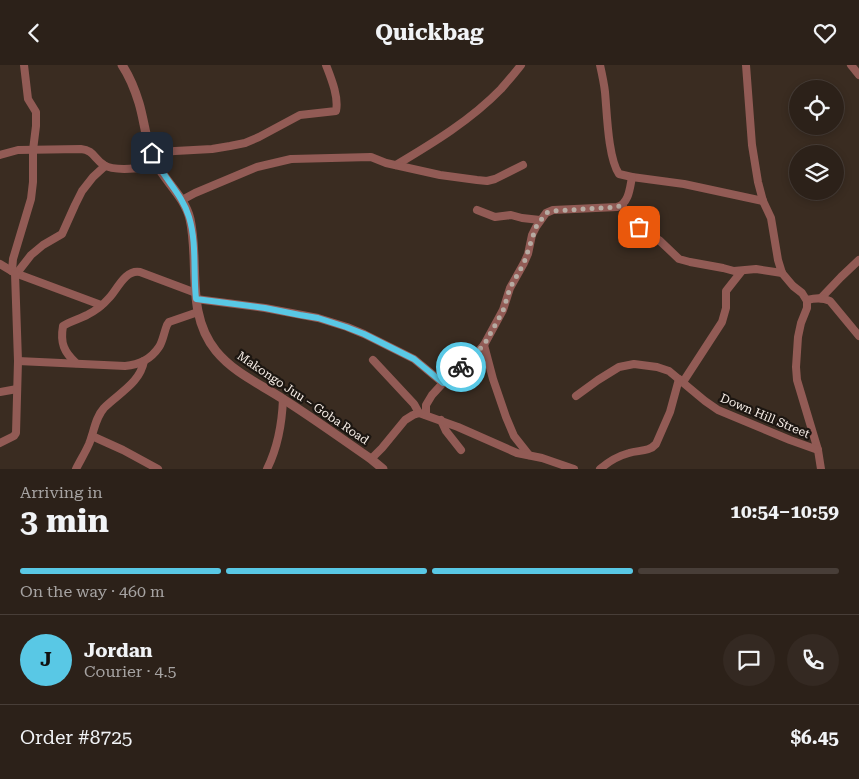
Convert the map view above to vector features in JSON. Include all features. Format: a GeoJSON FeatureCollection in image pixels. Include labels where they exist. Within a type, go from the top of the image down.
{"type":"FeatureCollection","features":[{"type":"Feature","properties":{"kind":"street"},"geometry":{"type":"LineString","coordinates":[[0,443],[14,437],[16,433],[18,361],[13,259],[33,190],[33,150],[36,112],[28,99],[24,65]]}},
{"type":"Feature","properties":{"kind":"street","name":"Makongo Juu – Goba Road"},"geometry":{"type":"LineString","coordinates":[[122,65],[139,103],[156,165],[182,200],[189,217],[193,237],[194,280],[198,312],[204,332],[216,351],[238,372],[283,399],[383,469]]}},
{"type":"Feature","properties":{"kind":"street"},"geometry":{"type":"LineString","coordinates":[[152,153],[212,149],[245,143],[300,115],[334,112],[337,108],[326,65]]}},
{"type":"Feature","properties":{"kind":"street"},"geometry":{"type":"LineString","coordinates":[[396,165],[435,142],[478,110],[501,89],[521,65]]}},
{"type":"Feature","properties":{"kind":"street"},"geometry":{"type":"LineString","coordinates":[[600,65],[609,132],[616,169],[619,174],[684,184],[763,201]]}},
{"type":"Feature","properties":{"kind":"street"},"geometry":{"type":"LineString","coordinates":[[746,65],[752,145],[758,182],[763,201],[771,218],[778,260],[782,273],[807,300],[808,307],[801,323],[798,337],[796,367],[797,380],[818,450],[820,469]]}},
{"type":"Feature","properties":{"kind":"street"},"geometry":{"type":"LineString","coordinates":[[851,65],[859,75]]}},
{"type":"Feature","properties":{"kind":"street"},"geometry":{"type":"LineString","coordinates":[[0,155],[18,150],[88,149],[106,166],[120,168],[156,165]]}},
{"type":"Feature","properties":{"kind":"street"},"geometry":{"type":"LineString","coordinates":[[182,200],[257,167],[290,159],[372,157],[396,165],[440,175],[487,181],[523,165]]}},
{"type":"Feature","properties":{"kind":"street"},"geometry":{"type":"LineString","coordinates":[[15,272],[43,245],[62,234],[82,191],[93,177],[106,166]]}},
{"type":"Feature","properties":{"kind":"street"},"geometry":{"type":"LineString","coordinates":[[422,414],[428,400],[443,383],[484,345],[503,311],[510,288],[528,254],[532,235],[546,213],[622,205],[625,202],[632,177]]}},
{"type":"Feature","properties":{"kind":"street"},"geometry":{"type":"LineString","coordinates":[[622,205],[631,220],[659,240],[679,259],[740,272],[756,269],[782,273]]}},
{"type":"Feature","properties":{"kind":"street"},"geometry":{"type":"LineString","coordinates":[[478,210],[495,217],[511,215],[540,220]]}},
{"type":"Feature","properties":{"kind":"street"},"geometry":{"type":"LineString","coordinates":[[821,298],[859,260]]}},
{"type":"Feature","properties":{"kind":"street"},"geometry":{"type":"LineString","coordinates":[[0,264],[15,272],[101,305]]}},
{"type":"Feature","properties":{"kind":"street"},"geometry":{"type":"LineString","coordinates":[[76,363],[64,349],[63,326],[88,315],[110,297],[129,274],[136,271],[196,296],[318,318],[346,327],[414,359],[443,383]]}},
{"type":"Feature","properties":{"kind":"street"},"geometry":{"type":"LineString","coordinates":[[600,469],[610,461],[628,453],[653,448],[656,444],[681,381],[722,322],[726,307],[726,291],[740,272]]}},
{"type":"Feature","properties":{"kind":"street"},"geometry":{"type":"LineString","coordinates":[[807,300],[826,299],[834,305],[859,336]]}},
{"type":"Feature","properties":{"kind":"street"},"geometry":{"type":"LineString","coordinates":[[18,361],[125,366],[137,364],[144,361],[159,347],[169,322],[198,312]]}},
{"type":"Feature","properties":{"kind":"street"},"geometry":{"type":"LineString","coordinates":[[484,345],[506,417],[514,436],[529,455]]}},
{"type":"Feature","properties":{"kind":"street"},"geometry":{"type":"LineString","coordinates":[[373,360],[422,414]]}},
{"type":"Feature","properties":{"kind":"street"},"geometry":{"type":"LineString","coordinates":[[76,469],[102,410],[132,384],[140,373],[144,361]]}},
{"type":"Feature","properties":{"kind":"street","name":"Down Hill Street"},"geometry":{"type":"LineString","coordinates":[[576,396],[620,367],[634,363],[657,367],[669,371],[718,410],[818,450]]}},
{"type":"Feature","properties":{"kind":"street"},"geometry":{"type":"LineString","coordinates":[[0,392],[17,389]]}},
{"type":"Feature","properties":{"kind":"street"},"geometry":{"type":"LineString","coordinates":[[267,469],[281,429],[283,399]]}},
{"type":"Feature","properties":{"kind":"street"},"geometry":{"type":"LineString","coordinates":[[371,459],[387,443],[405,420],[413,415],[422,414],[458,427],[517,453],[560,463],[574,469]]}},
{"type":"Feature","properties":{"kind":"street"},"geometry":{"type":"LineString","coordinates":[[441,421],[446,431],[461,450]]}},
{"type":"Feature","properties":{"kind":"street"},"geometry":{"type":"LineString","coordinates":[[92,436],[158,469]]}},
{"type":"Feature","properties":{"kind":"way so far"},"geometry":{"type":"LineString","coordinates":[[461,367],[484,345],[503,311],[510,288],[528,254],[532,235],[546,213],[622,205],[626,214],[639,227]]}},
{"type":"Feature","properties":{"kind":"route"},"geometry":{"type":"LineString","coordinates":[[152,153],[156,165],[182,200],[189,217],[193,237],[196,299],[265,308],[318,318],[346,327],[414,359],[443,383],[461,367]]}}]}
